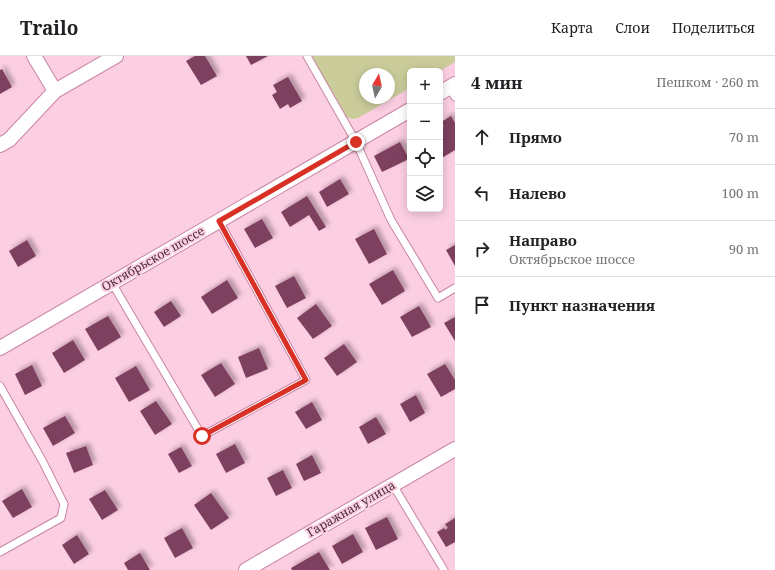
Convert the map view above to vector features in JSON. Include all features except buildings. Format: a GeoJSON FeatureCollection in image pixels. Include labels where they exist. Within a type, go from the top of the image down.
{"type":"FeatureCollection","features":[{"type":"Feature","properties":{"kind":"street"},"geometry":{"type":"LineString","coordinates":[[34,56],[55,91]]}},
{"type":"Feature","properties":{"kind":"street"},"geometry":{"type":"LineString","coordinates":[[0,145],[9,140],[55,91],[116,56]]}},
{"type":"Feature","properties":{"kind":"street","name":"Октябрьское шоссе"},"geometry":{"type":"LineString","coordinates":[[0,348],[407,112]]}},
{"type":"Feature","properties":{"kind":"street","name":"Гаражная улица"},"geometry":{"type":"LineString","coordinates":[[246,570],[455,449]]}},
{"type":"Feature","properties":{"kind":"lane"},"geometry":{"type":"LineString","coordinates":[[307,56],[356,142],[391,220],[438,298],[455,288]]}},
{"type":"Feature","properties":{"kind":"lane"},"geometry":{"type":"LineString","coordinates":[[112,283],[202,436],[306,380],[219,221]]}},
{"type":"Feature","properties":{"kind":"lane"},"geometry":{"type":"LineString","coordinates":[[0,386],[43,462],[64,504],[61,518],[0,552]]}},
{"type":"Feature","properties":{"kind":"lane"},"geometry":{"type":"LineString","coordinates":[[393,485],[444,570]]}},
{"type":"Feature","properties":{"kind":"green space"},"geometry":{"type":"Polygon","coordinates":[[[312,56],[455,56],[455,62],[443,69],[407,68],[407,90],[395,97],[395,68],[359,68],[359,104],[382,104],[358,118],[353,119],[345,117],[312,56]]]}},
{"type":"Feature","properties":{"kind":"route"},"geometry":{"type":"LineString","coordinates":[[202,436],[306,380],[219,221],[356,142]]}}]}
